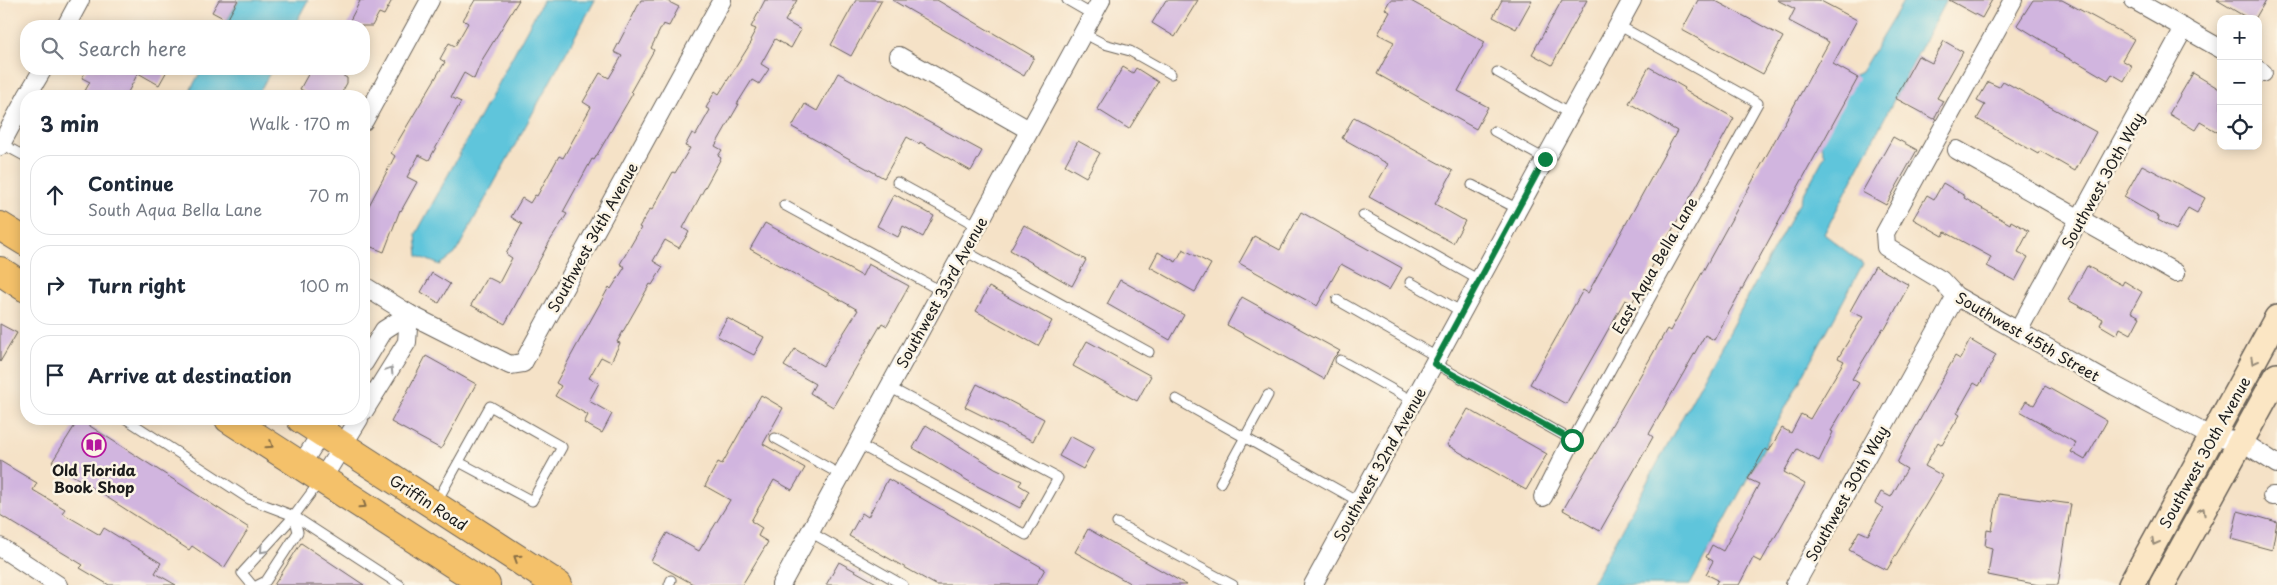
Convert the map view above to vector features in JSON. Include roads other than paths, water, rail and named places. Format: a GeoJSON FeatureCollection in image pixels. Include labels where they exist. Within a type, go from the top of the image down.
{"type":"FeatureCollection","features":[{"type":"Feature","properties":{"kind":"main road"},"geometry":{"type":"LineString","coordinates":[[0,226],[20,238]]}},
{"type":"Feature","properties":{"kind":"main road"},"geometry":{"type":"LineString","coordinates":[[0,271],[20,284]]}},
{"type":"Feature","properties":{"kind":"main road","name":"Southwest 30th Avenue"},"geometry":{"type":"LineString","coordinates":[[2131,585],[2277,318]]}},
{"type":"Feature","properties":{"kind":"main road","name":"Southwest 30th Avenue"},"geometry":{"type":"LineString","coordinates":[[2162,585],[2277,376]]}},
{"type":"Feature","properties":{"kind":"main road"},"geometry":{"type":"LineString","coordinates":[[238,425],[486,585]]}},
{"type":"Feature","properties":{"kind":"main road","name":"Griffin Road"},"geometry":{"type":"LineString","coordinates":[[324,429],[434,505],[558,585]]}},
{"type":"Feature","properties":{"kind":"street"},"geometry":{"type":"LineString","coordinates":[[69,20],[80,0]]}},
{"type":"Feature","properties":{"kind":"street"},"geometry":{"type":"LineString","coordinates":[[370,110],[430,0]]}},
{"type":"Feature","properties":{"kind":"street","name":"Southwest 34th Avenue"},"geometry":{"type":"LineString","coordinates":[[409,314],[510,365],[522,363],[722,0]]}},
{"type":"Feature","properties":{"kind":"street","name":"Southwest 32nd Avenue"},"geometry":{"type":"LineString","coordinates":[[1314,584],[1632,0]]}},
{"type":"Feature","properties":{"kind":"street","name":"Southwest 45th Street"},"geometry":{"type":"LineString","coordinates":[[2014,0],[1885,234],[1886,247],[1942,280],[1956,296],[2212,438],[2241,441]]}},
{"type":"Feature","properties":{"kind":"street"},"geometry":{"type":"LineString","coordinates":[[2134,0],[2217,47]]}},
{"type":"Feature","properties":{"kind":"street","name":"Southwest 33rd Avenue"},"geometry":{"type":"LineString","coordinates":[[781,585],[1097,7]]}},
{"type":"Feature","properties":{"kind":"street","name":"Southwest 30th Way"},"geometry":{"type":"LineString","coordinates":[[2018,331],[2184,28]]}},
{"type":"Feature","properties":{"kind":"street"},"geometry":{"type":"LineString","coordinates":[[899,56],[1029,130]]}},
{"type":"Feature","properties":{"kind":"street"},"geometry":{"type":"LineString","coordinates":[[31,90],[39,75]]}},
{"type":"Feature","properties":{"kind":"street"},"geometry":{"type":"LineString","coordinates":[[1,145],[20,111]]}},
{"type":"Feature","properties":{"kind":"street"},"geometry":{"type":"LineString","coordinates":[[1956,150],[2176,273]]}},
{"type":"Feature","properties":{"kind":"street"},"geometry":{"type":"LineString","coordinates":[[370,290],[409,314]]}},
{"type":"Feature","properties":{"kind":"street","name":"Southwest 30th Way"},"geometry":{"type":"LineString","coordinates":[[1795,585],[1956,296]]}},
{"type":"Feature","properties":{"kind":"street"},"geometry":{"type":"LineString","coordinates":[[370,353],[384,330],[409,314]]}},
{"type":"Feature","properties":{"kind":"street"},"geometry":{"type":"LineString","coordinates":[[370,389],[408,342],[409,314]]}},
{"type":"Feature","properties":{"kind":"street"},"geometry":{"type":"LineString","coordinates":[[324,429],[338,425]]}},
{"type":"Feature","properties":{"kind":"street"},"geometry":{"type":"LineString","coordinates":[[311,472],[324,429]]}},
{"type":"Feature","properties":{"kind":"street"},"geometry":{"type":"LineString","coordinates":[[311,472],[324,429]]}},
{"type":"Feature","properties":{"kind":"street"},"geometry":{"type":"LineString","coordinates":[[1543,497],[1572,440]]}},
{"type":"Feature","properties":{"kind":"street"},"geometry":{"type":"LineString","coordinates":[[2241,441],[2277,464]]}},
{"type":"Feature","properties":{"kind":"street"},"geometry":{"type":"LineString","coordinates":[[0,547],[58,585]]}},
{"type":"Feature","properties":{"kind":"lane"},"geometry":{"type":"LineString","coordinates":[[1067,0],[1097,7]]}},
{"type":"Feature","properties":{"kind":"lane","name":"East Aqua Bella Lane"},"geometry":{"type":"LineString","coordinates":[[1572,440],[1758,103],[1618,25]]}},
{"type":"Feature","properties":{"kind":"lane"},"geometry":{"type":"LineString","coordinates":[[1083,33],[1104,44],[1130,52],[1171,74]]}},
{"type":"Feature","properties":{"kind":"lane"},"geometry":{"type":"LineString","coordinates":[[1497,72],[1570,114]]}},
{"type":"Feature","properties":{"kind":"lane"},"geometry":{"type":"LineString","coordinates":[[1494,131],[1545,159]]}},
{"type":"Feature","properties":{"kind":"lane"},"geometry":{"type":"LineString","coordinates":[[1,145],[20,155]]}},
{"type":"Feature","properties":{"kind":"lane"},"geometry":{"type":"LineString","coordinates":[[897,182],[977,226]]}},
{"type":"Feature","properties":{"kind":"lane"},"geometry":{"type":"LineString","coordinates":[[1472,185],[1518,209]]}},
{"type":"Feature","properties":{"kind":"lane"},"geometry":{"type":"LineString","coordinates":[[784,205],[941,291]]}},
{"type":"Feature","properties":{"kind":"lane"},"geometry":{"type":"LineString","coordinates":[[1363,215],[1479,280]]}},
{"type":"Feature","properties":{"kind":"lane"},"geometry":{"type":"LineString","coordinates":[[963,250],[1149,352]]}},
{"type":"Feature","properties":{"kind":"lane"},"geometry":{"type":"LineString","coordinates":[[1410,282],[1462,312]]}},
{"type":"Feature","properties":{"kind":"lane"},"geometry":{"type":"LineString","coordinates":[[1337,300],[1572,440]]}},
{"type":"Feature","properties":{"kind":"lane"},"geometry":{"type":"LineString","coordinates":[[1340,360],[1413,401]]}},
{"type":"Feature","properties":{"kind":"lane"},"geometry":{"type":"LineString","coordinates":[[858,444],[1026,535],[1058,478],[889,387]]}},
{"type":"Feature","properties":{"kind":"lane"},"geometry":{"type":"LineString","coordinates":[[1220,484],[1268,395]]}},
{"type":"Feature","properties":{"kind":"lane"},"geometry":{"type":"LineString","coordinates":[[1176,399],[1358,501]]}},
{"type":"Feature","properties":{"kind":"lane"},"geometry":{"type":"LineString","coordinates":[[434,505],[490,406],[562,447],[532,501],[459,462]]}},
{"type":"Feature","properties":{"kind":"lane"},"geometry":{"type":"LineString","coordinates":[[135,425],[249,498],[294,516],[400,585]]}},
{"type":"Feature","properties":{"kind":"lane"},"geometry":{"type":"LineString","coordinates":[[775,438],[841,475]]}},
{"type":"Feature","properties":{"kind":"lane"},"geometry":{"type":"LineString","coordinates":[[252,585],[242,573],[294,516],[311,472]]}},
{"type":"Feature","properties":{"kind":"lane"},"geometry":{"type":"LineString","coordinates":[[258,585],[266,581],[298,532],[294,516]]}},
{"type":"Feature","properties":{"kind":"lane"},"geometry":{"type":"LineString","coordinates":[[1117,523],[1233,585]]}},
{"type":"Feature","properties":{"kind":"lane"},"geometry":{"type":"LineString","coordinates":[[810,532],[903,585]]}},
{"type":"Feature","properties":{"kind":"water"},"geometry":{"type":"Polygon","coordinates":[[[239,0],[308,0],[297,20],[227,20],[239,0]]]}},
{"type":"Feature","properties":{"kind":"water"},"geometry":{"type":"Polygon","coordinates":[[[543,0],[595,0],[455,254],[440,265],[418,256],[416,234],[543,0]]]}},
{"type":"Feature","properties":{"kind":"water"},"geometry":{"type":"Polygon","coordinates":[[[1904,0],[1946,0],[1824,234],[1863,264],[1690,585],[1591,585],[1825,155],[1817,132],[1846,80],[1861,72],[1904,0]]]}},
{"type":"Feature","properties":{"kind":"water"},"geometry":{"type":"Polygon","coordinates":[[[199,75],[269,75],[260,90],[190,90],[199,75]]]}},
{"type":"Feature","properties":{"kind":"place","name":"Old Florida Book Shop"},"geometry":{"type":"Point","coordinates":[94,445]}}]}
